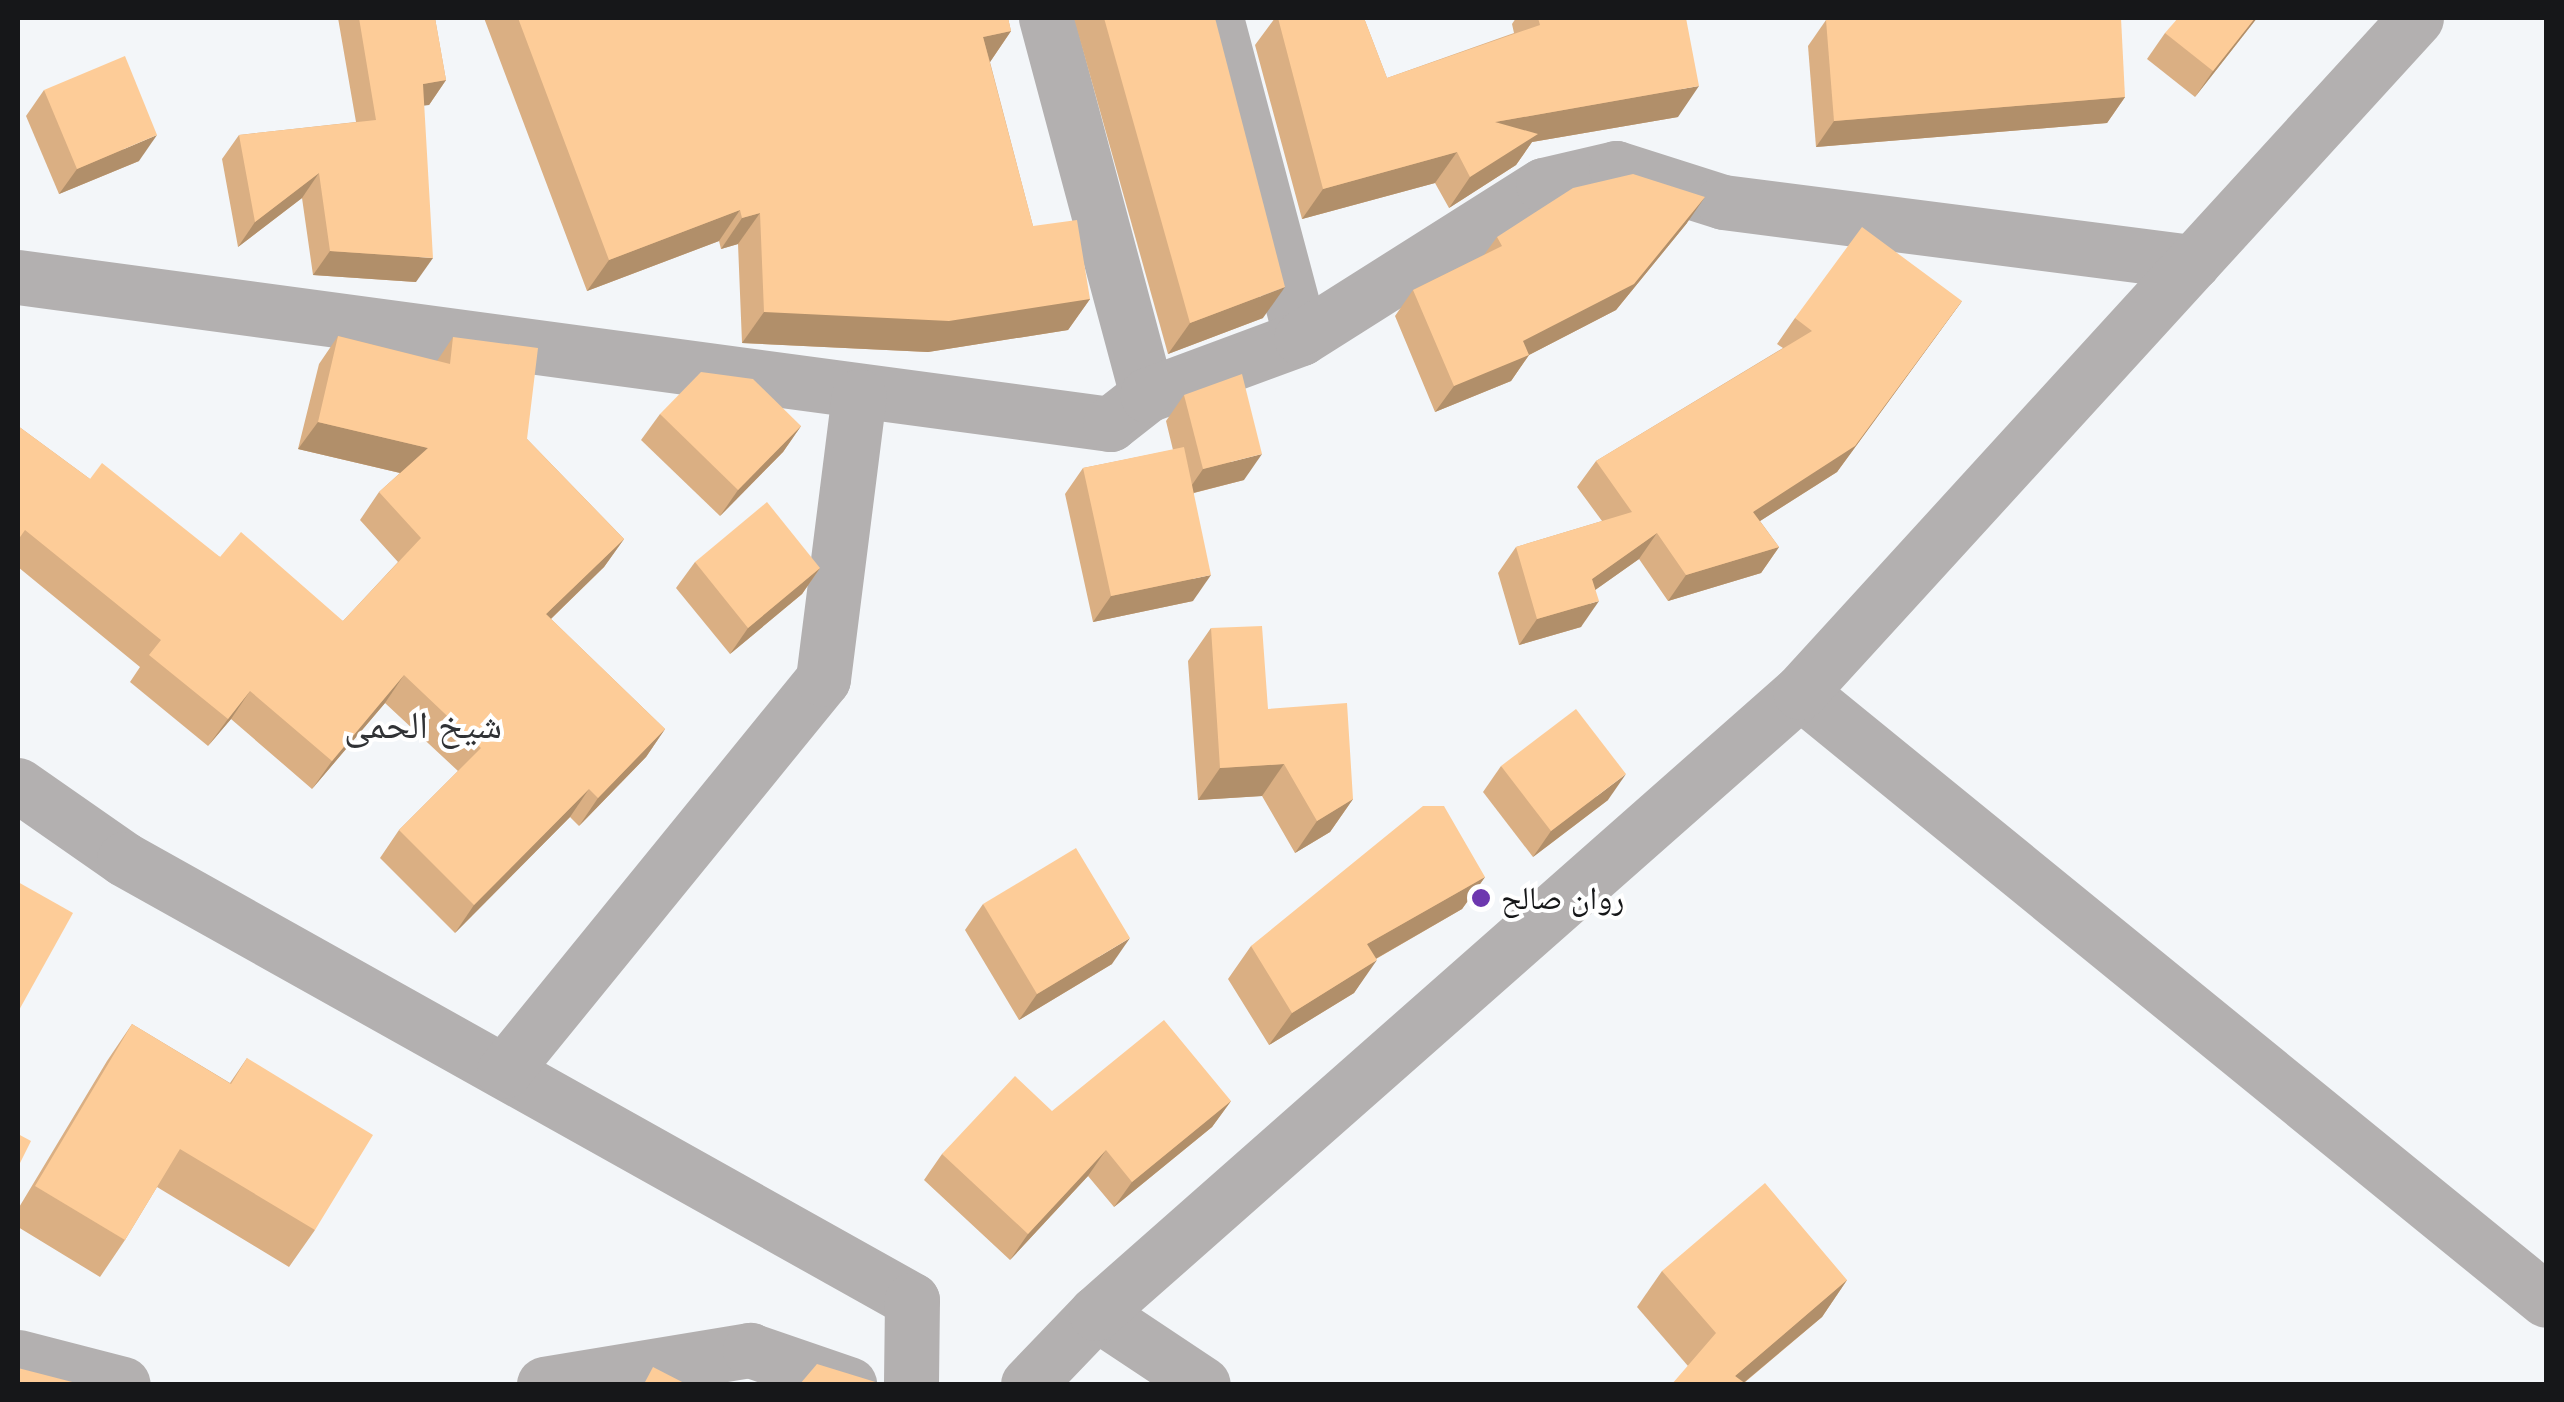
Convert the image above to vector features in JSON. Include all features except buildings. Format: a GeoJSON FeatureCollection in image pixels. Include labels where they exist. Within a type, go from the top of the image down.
{"type":"FeatureCollection","features":[{"type":"Feature","properties":{"kind":"street"},"geometry":{"type":"LineString","coordinates":[[1046,18],[1148,395]]}},
{"type":"Feature","properties":{"kind":"street"},"geometry":{"type":"LineString","coordinates":[[1216,18],[1301,338]]}},
{"type":"Feature","properties":{"kind":"street"},"geometry":{"type":"LineString","coordinates":[[1028,1384],[1096,1313],[1800,692],[2416,18]]}},
{"type":"Feature","properties":{"kind":"street"},"geometry":{"type":"LineString","coordinates":[[18,277],[296,321],[404,324],[859,396],[1110,424],[1148,395],[1301,338],[1489,214],[1543,185],[1616,168],[1723,202],[2192,262]]}},
{"type":"Feature","properties":{"kind":"street"},"geometry":{"type":"LineString","coordinates":[[504,1071],[823,679],[859,396]]}},
{"type":"Feature","properties":{"kind":"street"},"geometry":{"type":"LineString","coordinates":[[1800,692],[2546,1300]]}},
{"type":"Feature","properties":{"kind":"street"},"geometry":{"type":"LineString","coordinates":[[18,785],[124,859],[912,1300],[911,1384]]}},
{"type":"Feature","properties":{"kind":"street"},"geometry":{"type":"LineString","coordinates":[[1096,1313],[1202,1384]]}},
{"type":"Feature","properties":{"kind":"street"},"geometry":{"type":"LineString","coordinates":[[544,1384],[750,1350],[849,1384]]}},
{"type":"Feature","properties":{"kind":"street"},"geometry":{"type":"LineString","coordinates":[[18,1357],[123,1384]]}},
{"type":"Feature","properties":{"kind":"place","name":"روان صالح"},"geometry":{"type":"Point","coordinates":[1481,898]}},
{"type":"Feature","properties":{"kind":"district","name":"شيخ الحمى"},"geometry":{"type":"Point","coordinates":[423,725]}}]}
